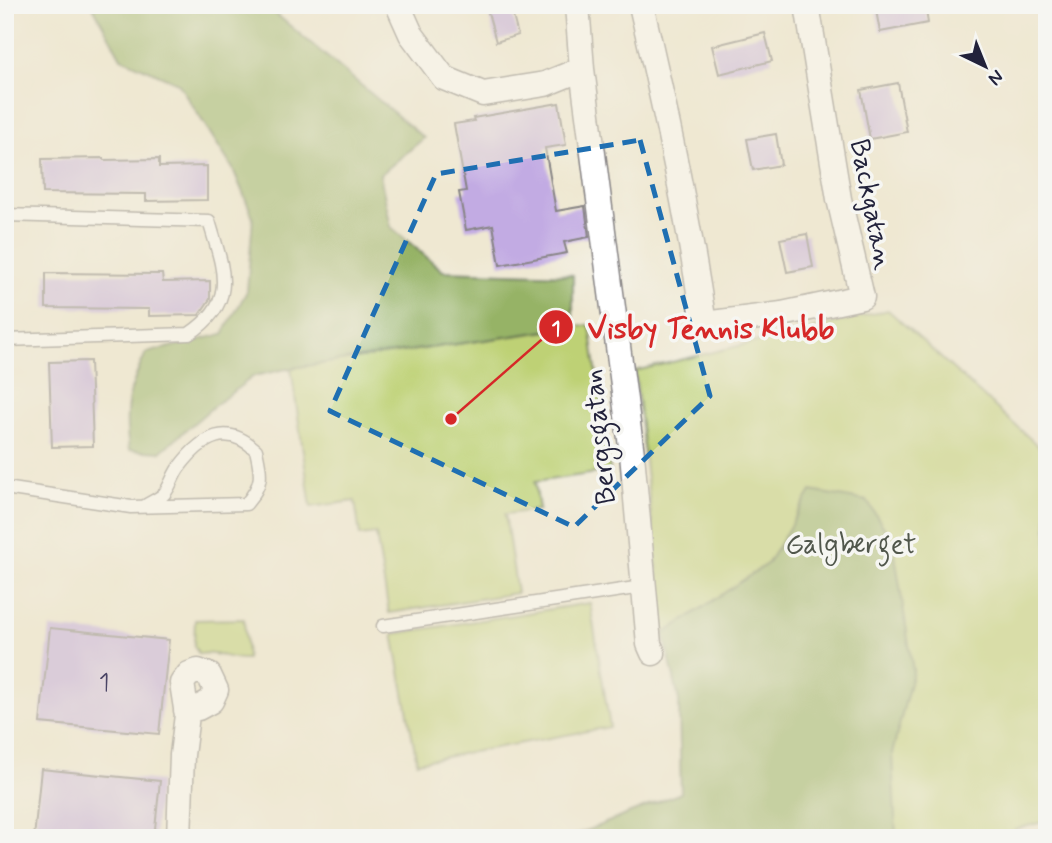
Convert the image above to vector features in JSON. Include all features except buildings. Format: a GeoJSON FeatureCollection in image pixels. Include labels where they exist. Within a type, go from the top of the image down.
{"type":"FeatureCollection","features":[{"type":"Feature","properties":{"kind":"street"},"geometry":{"type":"LineString","coordinates":[[398,5],[411,34],[444,78],[483,94],[545,84],[582,69]]}},
{"type":"Feature","properties":{"kind":"street","name":"Bergsgatan"},"geometry":{"type":"LineString","coordinates":[[577,5],[582,69],[632,454],[642,587],[649,644],[653,653]]}},
{"type":"Feature","properties":{"kind":"street","name":"Backgatan"},"geometry":{"type":"LineString","coordinates":[[641,5],[669,121],[704,324],[782,314],[862,298],[839,199],[807,5]]}},
{"type":"Feature","properties":{"kind":"street"},"geometry":{"type":"LineString","coordinates":[[179,838],[186,710]]}},
{"type":"Feature","properties":{"kind":"lane"},"geometry":{"type":"LineString","coordinates":[[5,215],[209,221],[225,273],[219,302],[210,318],[189,334],[5,340]]}},
{"type":"Feature","properties":{"kind":"lane"},"geometry":{"type":"LineString","coordinates":[[5,488],[131,507],[246,504],[258,489],[261,470],[257,450],[236,436],[222,434],[208,441],[180,466],[164,494],[145,506]]}},
{"type":"Feature","properties":{"kind":"lane"},"geometry":{"type":"LineString","coordinates":[[383,626],[642,587]]}},
{"type":"Feature","properties":{"kind":"highlighted area"},"geometry":{"type":"Polygon","coordinates":[[[640,140],[710,396],[574,527],[330,411],[436,174],[640,140]]]}},
{"type":"Feature","properties":{"kind":"green space"},"geometry":{"type":"Polygon","coordinates":[[[92,5],[270,5],[276,14],[424,138],[380,175],[391,227],[443,271],[573,275],[573,327],[291,368],[254,376],[160,452],[129,450],[128,400],[146,353],[223,334],[247,291],[253,217],[233,169],[178,83],[121,58],[92,5]]]}},
{"type":"Feature","properties":{"kind":"green space","name":"Galgberget"},"geometry":{"type":"Polygon","coordinates":[[[888,310],[1047,454],[1047,821],[1015,829],[1015,838],[568,838],[681,793],[679,700],[664,633],[635,371],[888,310]]]}},
{"type":"Feature","properties":{"kind":"green space"},"geometry":{"type":"Polygon","coordinates":[[[590,325],[610,471],[535,482],[539,510],[505,514],[517,593],[389,613],[376,534],[360,536],[355,501],[311,507],[291,368],[590,325]]]}},
{"type":"Feature","properties":{"kind":"green space"},"geometry":{"type":"Polygon","coordinates":[[[811,491],[867,501],[893,542],[913,671],[892,754],[896,838],[568,838],[681,793],[679,700],[664,634],[768,563],[811,491]]]}},
{"type":"Feature","properties":{"kind":"green space"},"geometry":{"type":"Polygon","coordinates":[[[590,603],[610,727],[417,762],[393,634],[590,603]]]}},
{"type":"Feature","properties":{"kind":"green space"},"geometry":{"type":"Polygon","coordinates":[[[244,619],[247,659],[199,654],[194,646],[195,620],[244,619]]]}},
{"type":"Feature","properties":{"kind":"place","name":"Visby Tennis Klubb"},"geometry":{"type":"Point","coordinates":[451,419]}}]}
